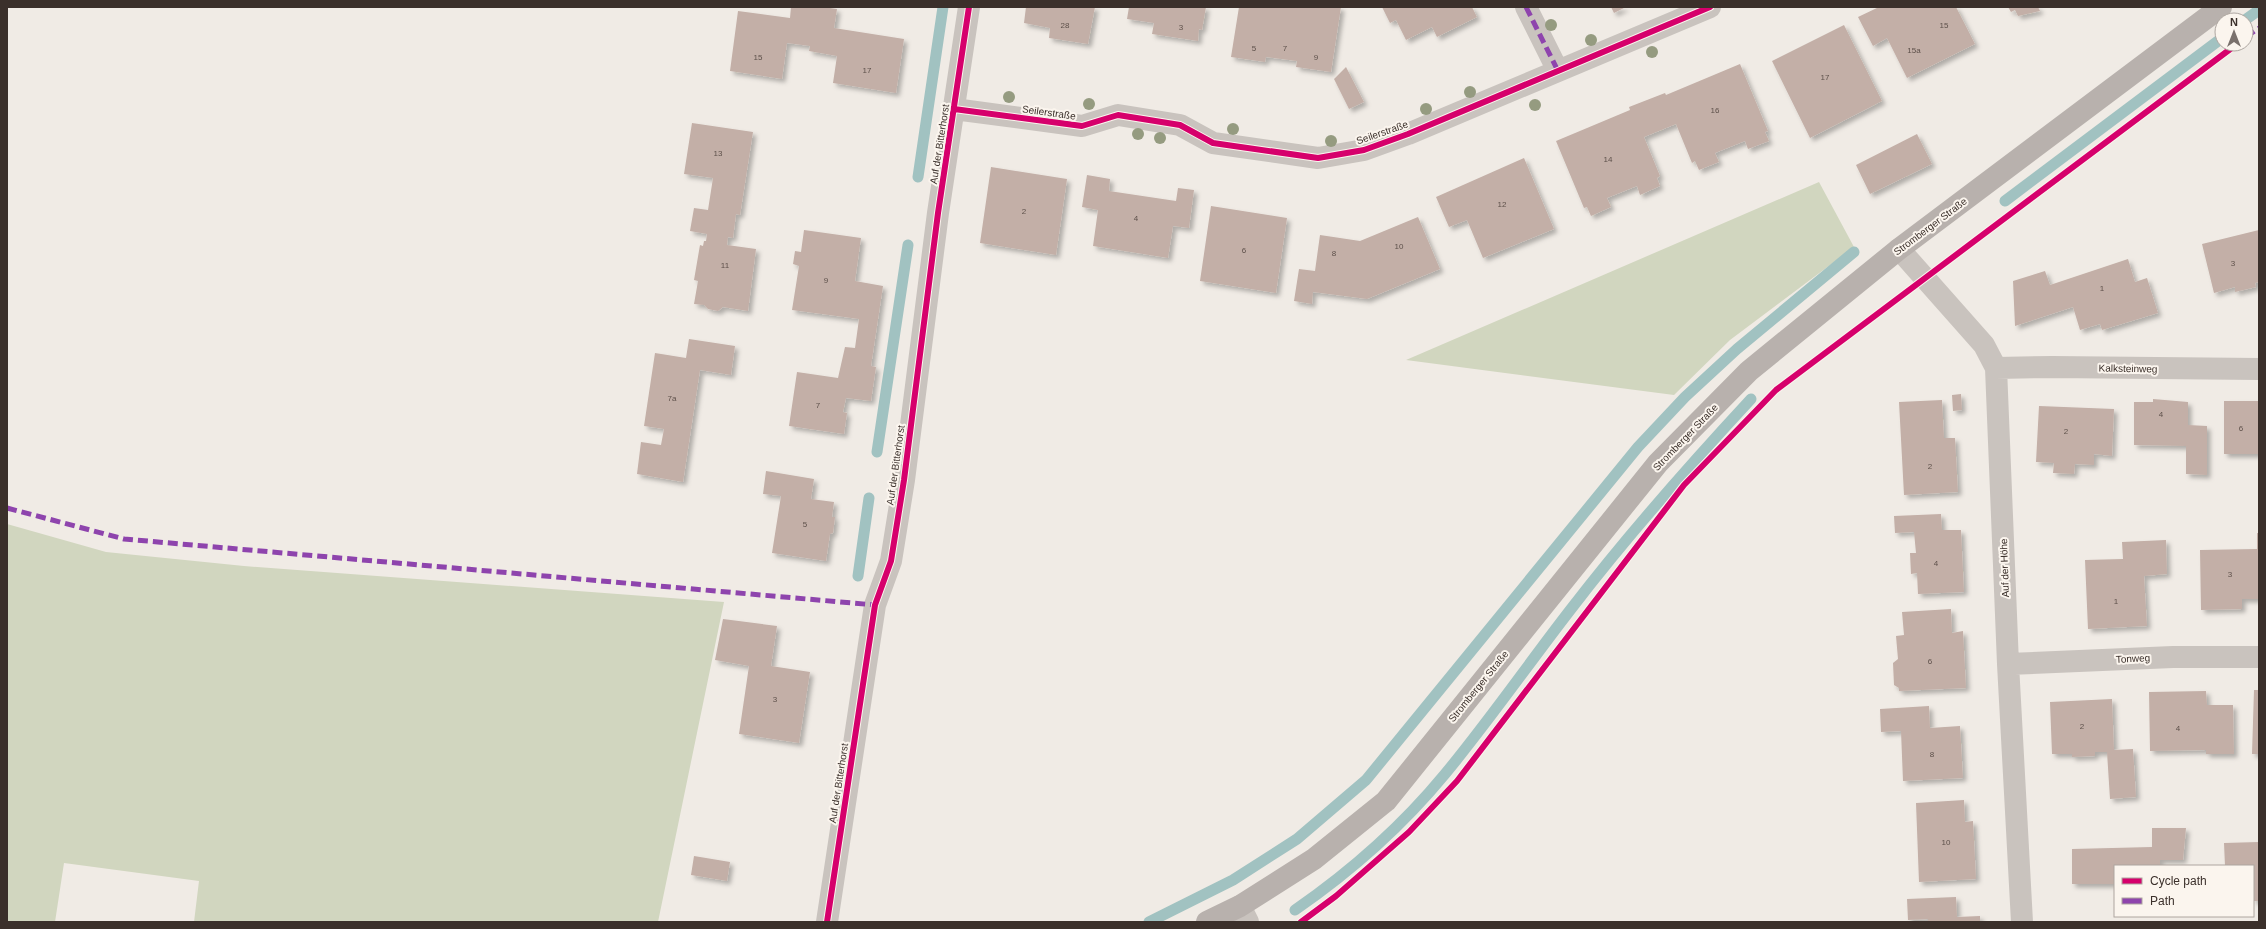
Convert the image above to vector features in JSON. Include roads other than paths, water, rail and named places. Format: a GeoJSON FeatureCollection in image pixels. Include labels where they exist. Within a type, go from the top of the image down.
{"type":"FeatureCollection","features":[{"type":"Feature","properties":{"kind":"main road","name":"Stromberger Straße"},"geometry":{"type":"LineString","coordinates":[[1207,922],[1244,914],[1386,801],[1658,463],[1749,371],[1900,249],[2221,7]]}},
{"type":"Feature","properties":{"kind":"street","name":"Auf der Bitterhorst"},"geometry":{"type":"LineString","coordinates":[[827,922],[875,605],[891,561],[904,480],[938,214],[969,7]]}},
{"type":"Feature","properties":{"kind":"street"},"geometry":{"type":"LineString","coordinates":[[1526,7],[1558,71]]}},
{"type":"Feature","properties":{"kind":"street","name":"Seilerstraße"},"geometry":{"type":"LineString","coordinates":[[954,109],[1082,126],[1118,115],[1180,125],[1213,143],[1318,158],[1364,150],[1400,137],[1707,8]]}},
{"type":"Feature","properties":{"kind":"street","name":"Auf der Höhe"},"geometry":{"type":"LineString","coordinates":[[1900,249],[1984,346],[1996,368],[2008,664],[2022,922]]}},
{"type":"Feature","properties":{"kind":"street","name":"Kalksteinweg"},"geometry":{"type":"LineString","coordinates":[[1996,368],[2052,367],[2259,369]]}},
{"type":"Feature","properties":{"kind":"street","name":"Tonweg"},"geometry":{"type":"LineString","coordinates":[[2008,664],[2173,657],[2259,657]]}},
{"type":"Feature","properties":{"kind":"waterway"},"geometry":{"type":"LineString","coordinates":[[918,177],[943,7]]}},
{"type":"Feature","properties":{"kind":"waterway"},"geometry":{"type":"LineString","coordinates":[[2254,14],[2259,10]]}},
{"type":"Feature","properties":{"kind":"waterway"},"geometry":{"type":"LineString","coordinates":[[2005,201],[2214,44]]}},
{"type":"Feature","properties":{"kind":"waterway"},"geometry":{"type":"LineString","coordinates":[[877,452],[908,245]]}},
{"type":"Feature","properties":{"kind":"waterway"},"geometry":{"type":"LineString","coordinates":[[1149,922],[1233,880],[1297,839],[1366,780],[1638,447],[1685,397],[1737,349],[1854,252]]}},
{"type":"Feature","properties":{"kind":"waterway"},"geometry":{"type":"LineString","coordinates":[[1295,910],[1356,864],[1394,829],[1429,793],[1477,733],[1555,629],[1636,528],[1751,399]]}},
{"type":"Feature","properties":{"kind":"waterway"},"geometry":{"type":"LineString","coordinates":[[858,576],[869,498]]}}]}
